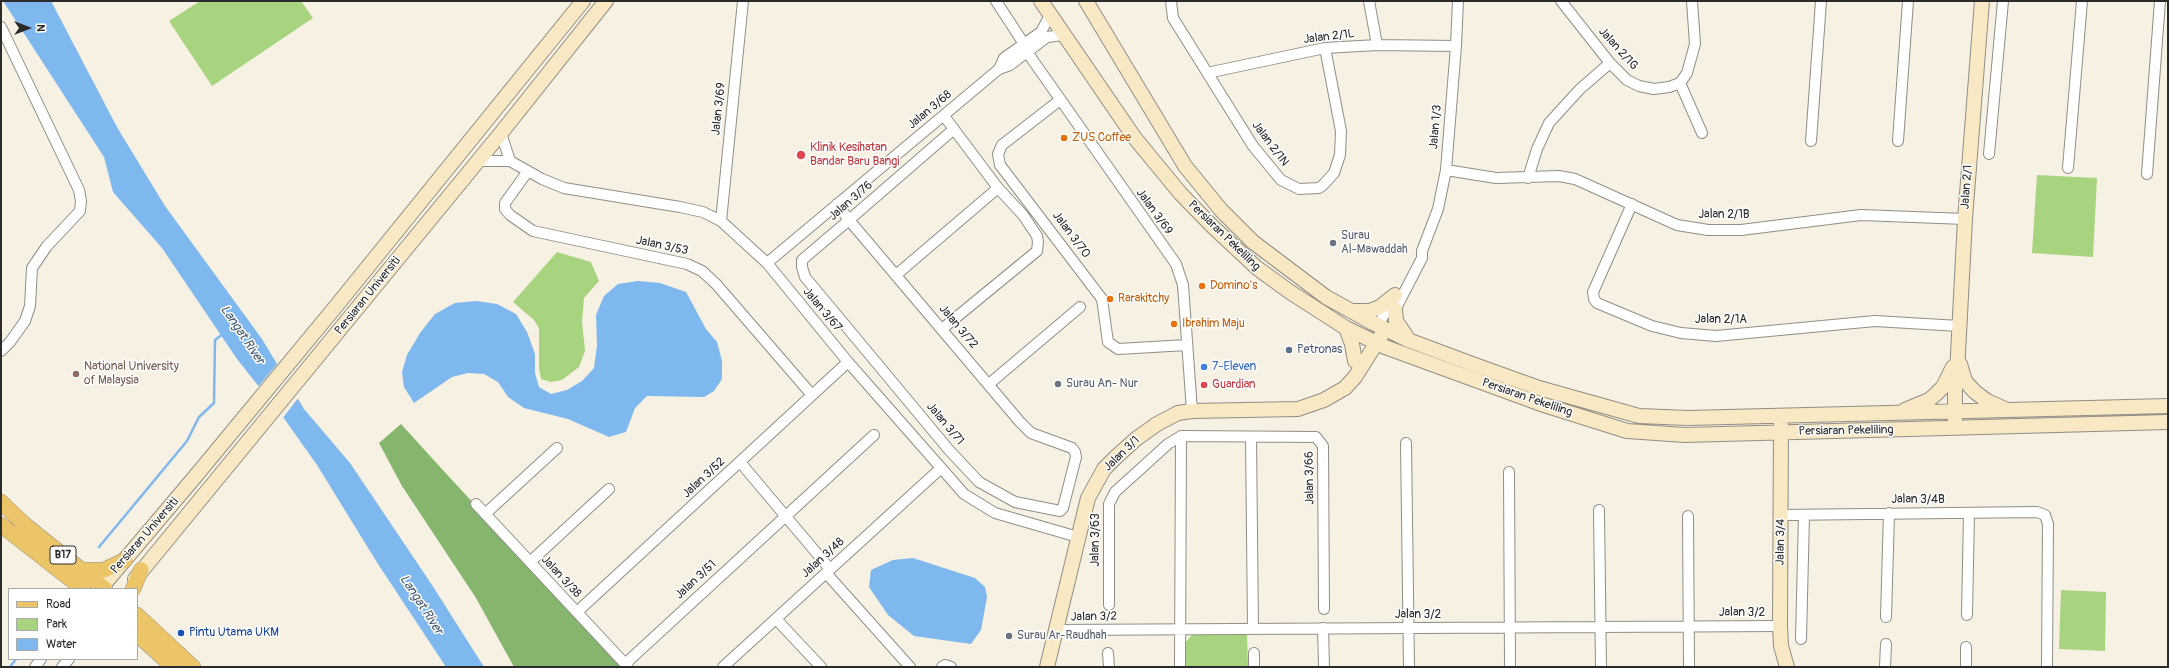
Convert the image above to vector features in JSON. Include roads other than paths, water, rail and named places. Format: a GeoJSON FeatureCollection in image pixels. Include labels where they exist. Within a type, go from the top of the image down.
{"type":"FeatureCollection","features":[{"type":"Feature","properties":{"kind":"main road","name":"Persiaran Universiti"},"geometry":{"type":"LineString","coordinates":[[102,588],[337,305],[583,1]]}},
{"type":"Feature","properties":{"kind":"main road","name":"Persiaran Universiti"},"geometry":{"type":"LineString","coordinates":[[128,588],[501,133],[606,1]]}},
{"type":"Feature","properties":{"kind":"main road","name":"Persiaran Pekeliling"},"geometry":{"type":"LineString","coordinates":[[1041,1],[1134,137],[1180,193],[1212,226],[1257,268],[1309,305],[1346,328],[1373,342],[1398,352],[1541,404],[1627,431],[1685,435],[1958,429],[2168,422]]}},
{"type":"Feature","properties":{"kind":"main road","name":"Persiaran Pekeliling"},"geometry":{"type":"LineString","coordinates":[[1086,1],[1185,166],[1221,210],[1262,250],[1326,297],[1408,340],[1539,388],[1639,416],[1688,418],[2168,406]]}},
{"type":"Feature","properties":{"kind":"main road","name":"Jalan 2/1"},"geometry":{"type":"LineString","coordinates":[[1958,429],[1960,382],[1958,373],[1958,353],[1965,219],[1982,1]]}},
{"type":"Feature","properties":{"kind":"main road"},"geometry":{"type":"LineString","coordinates":[[1352,311],[1370,311],[1380,307],[1395,295]]}},
{"type":"Feature","properties":{"kind":"main road"},"geometry":{"type":"LineString","coordinates":[[1395,309],[1396,321],[1408,340]]}},
{"type":"Feature","properties":{"kind":"main road","name":"Jalan 3/1"},"geometry":{"type":"LineString","coordinates":[[1046,667],[1088,498],[1104,469],[1136,439],[1157,424],[1178,413],[1192,411],[1298,408],[1310,406],[1346,388],[1360,361],[1382,327]]}},
{"type":"Feature","properties":{"kind":"main road"},"geometry":{"type":"LineString","coordinates":[[1346,328],[1360,361],[1398,352]]}},
{"type":"Feature","properties":{"kind":"main road"},"geometry":{"type":"LineString","coordinates":[[1958,353],[1966,381],[1975,392],[1987,401],[2009,410]]}},
{"type":"Feature","properties":{"kind":"main road"},"geometry":{"type":"LineString","coordinates":[[1879,414],[1909,409],[1929,400],[1943,387],[1951,372],[1958,353]]}},
{"type":"Feature","properties":{"kind":"main road","name":"Jalan 3/4"},"geometry":{"type":"LineString","coordinates":[[1781,416],[1780,626],[1781,646],[1787,667]]}},
{"type":"Feature","properties":{"kind":"main road","name":"B17"},"geometry":{"type":"LineString","coordinates":[[1,502],[24,524],[102,588]]}},
{"type":"Feature","properties":{"kind":"main road","name":"B17"},"geometry":{"type":"LineString","coordinates":[[1,525],[80,588]]}},
{"type":"Feature","properties":{"kind":"main road"},"geometry":{"type":"LineString","coordinates":[[81,570],[104,570],[125,560]]}},
{"type":"Feature","properties":{"kind":"main road"},"geometry":{"type":"LineString","coordinates":[[133,588],[142,570]]}},
{"type":"Feature","properties":{"kind":"main road"},"geometry":{"type":"LineString","coordinates":[[138,616],[193,667]]}},
{"type":"Feature","properties":{"kind":"main road"},"geometry":{"type":"LineString","coordinates":[[138,635],[173,667]]}},
{"type":"Feature","properties":{"kind":"street","name":"Jalan 3/69"},"geometry":{"type":"LineString","coordinates":[[721,220],[743,1]]}},
{"type":"Feature","properties":{"kind":"street","name":"Jalan 3/69"},"geometry":{"type":"LineString","coordinates":[[996,1],[1060,100],[1176,264],[1183,285],[1192,411]]}},
{"type":"Feature","properties":{"kind":"street","name":"Jalan 2/1N"},"geometry":{"type":"LineString","coordinates":[[1172,1],[1173,18],[1252,146],[1287,185],[1299,189],[1319,188],[1334,173],[1340,155],[1341,131],[1325,48]]}},
{"type":"Feature","properties":{"kind":"street"},"geometry":{"type":"LineString","coordinates":[[1369,1],[1378,45]]}},
{"type":"Feature","properties":{"kind":"street","name":"Jalan 1/3"},"geometry":{"type":"LineString","coordinates":[[1382,327],[1395,309],[1422,258],[1422,252],[1438,209],[1446,170],[1458,1]]}},
{"type":"Feature","properties":{"kind":"street","name":"Jalan 2/1G"},"geometry":{"type":"LineString","coordinates":[[1561,1],[1610,62],[1627,80],[1639,86],[1654,89],[1669,87],[1680,83]]}},
{"type":"Feature","properties":{"kind":"street"},"geometry":{"type":"LineString","coordinates":[[1692,1],[1694,44],[1687,73],[1680,83],[1702,133]]}},
{"type":"Feature","properties":{"kind":"street"},"geometry":{"type":"LineString","coordinates":[[1811,141],[1821,1]]}},
{"type":"Feature","properties":{"kind":"street"},"geometry":{"type":"LineString","coordinates":[[1898,141],[1908,1]]}},
{"type":"Feature","properties":{"kind":"street"},"geometry":{"type":"LineString","coordinates":[[1989,154],[2003,1]]}},
{"type":"Feature","properties":{"kind":"street"},"geometry":{"type":"LineString","coordinates":[[2068,168],[2082,1]]}},
{"type":"Feature","properties":{"kind":"street"},"geometry":{"type":"LineString","coordinates":[[2147,174],[2160,1]]}},
{"type":"Feature","properties":{"kind":"street","name":"Jalan 3/68"},"geometry":{"type":"LineString","coordinates":[[767,263],[999,69],[1010,65],[1041,32],[1050,15]]}},
{"type":"Feature","properties":{"kind":"street"},"geometry":{"type":"LineString","coordinates":[[1,27],[79,190],[81,201],[80,211],[47,246],[32,268],[30,306],[25,321],[10,342],[1,351]]}},
{"type":"Feature","properties":{"kind":"street","name":"Jalan 3/68"},"geometry":{"type":"LineString","coordinates":[[1026,48],[1047,37],[1063,35]]}},
{"type":"Feature","properties":{"kind":"street","name":"Jalan 2/1L"},"geometry":{"type":"LineString","coordinates":[[1208,73],[1325,48],[1378,45],[1456,46]]}},
{"type":"Feature","properties":{"kind":"street"},"geometry":{"type":"LineString","coordinates":[[1528,178],[1537,149],[1549,124],[1580,89],[1610,62]]}},
{"type":"Feature","properties":{"kind":"street","name":"Jalan 3/70"},"geometry":{"type":"LineString","coordinates":[[1060,100],[1002,145],[998,154],[1000,165],[1102,299],[1108,342],[1118,349],[1187,345]]}},
{"type":"Feature","properties":{"kind":"street"},"geometry":{"type":"LineString","coordinates":[[942,329],[1037,251],[1037,236],[1023,215],[998,188],[944,116]]}},
{"type":"Feature","properties":{"kind":"street","name":"Jalan 3/76"},"geometry":{"type":"LineString","coordinates":[[802,260],[954,129]]}},
{"type":"Feature","properties":{"kind":"street"},"geometry":{"type":"LineString","coordinates":[[478,161],[510,161],[501,133]]}},
{"type":"Feature","properties":{"kind":"street","name":"Jalan 3/67"},"geometry":{"type":"LineString","coordinates":[[510,161],[564,188],[680,207],[703,212],[721,220],[767,263],[848,362],[940,469],[964,494],[995,513],[1078,538]]}},
{"type":"Feature","properties":{"kind":"street","name":"Jalan 2/1B"},"geometry":{"type":"LineString","coordinates":[[1446,170],[1496,178],[1559,176],[1575,179],[1677,225],[1708,230],[1741,230],[1861,215],[1965,219]]}},
{"type":"Feature","properties":{"kind":"street","name":"Jalan 3/53"},"geometry":{"type":"LineString","coordinates":[[528,171],[505,202],[505,209],[510,215],[533,231],[687,264],[702,271],[716,284],[812,395]]}},
{"type":"Feature","properties":{"kind":"street"},"geometry":{"type":"LineString","coordinates":[[896,275],[998,188]]}},
{"type":"Feature","properties":{"kind":"street","name":"Jalan 3/72"},"geometry":{"type":"LineString","coordinates":[[837,204],[1031,433],[1072,448]]}},
{"type":"Feature","properties":{"kind":"street","name":"Jalan 2/1A"},"geometry":{"type":"LineString","coordinates":[[1632,204],[1593,292],[1594,299],[1597,303],[1652,326],[1681,333],[1716,336],[1875,321],[1959,326]]}},
{"type":"Feature","properties":{"kind":"street","name":"Jalan 1/3"},"geometry":{"type":"LineString","coordinates":[[1382,327],[1395,295],[1417,256],[1422,252]]}},
{"type":"Feature","properties":{"kind":"street","name":"Jalan 3/71"},"geometry":{"type":"LineString","coordinates":[[802,260],[805,277],[949,450],[980,482],[1015,502],[1060,511],[1063,508],[1076,457],[1072,448]]}},
{"type":"Feature","properties":{"kind":"street"},"geometry":{"type":"LineString","coordinates":[[989,384],[1080,307]]}},
{"type":"Feature","properties":{"kind":"street","name":"Jalan 3/52"},"geometry":{"type":"LineString","coordinates":[[576,612],[848,362]]}},
{"type":"Feature","properties":{"kind":"street","name":"Jalan 3/51"},"geometry":{"type":"LineString","coordinates":[[627,665],[785,516],[874,435]]}},
{"type":"Feature","properties":{"kind":"street"},"geometry":{"type":"LineString","coordinates":[[1180,667],[1181,436]]}},
{"type":"Feature","properties":{"kind":"street","name":"Jalan 3/66"},"geometry":{"type":"LineString","coordinates":[[1181,436],[1316,437],[1323,446],[1324,609]]}},
{"type":"Feature","properties":{"kind":"street","name":"Jalan 3/63"},"geometry":{"type":"LineString","coordinates":[[1109,605],[1109,504],[1115,492],[1168,444],[1181,436]]}},
{"type":"Feature","properties":{"kind":"street"},"geometry":{"type":"LineString","coordinates":[[1252,437],[1253,629]]}},
{"type":"Feature","properties":{"kind":"street"},"geometry":{"type":"LineString","coordinates":[[1406,442],[1409,667]]}},
{"type":"Feature","properties":{"kind":"street"},"geometry":{"type":"LineString","coordinates":[[485,514],[557,448]]}},
{"type":"Feature","properties":{"kind":"street"},"geometry":{"type":"LineString","coordinates":[[740,462],[828,571],[910,667]]}},
{"type":"Feature","properties":{"kind":"street","name":"Jalan 3/48"},"geometry":{"type":"LineString","coordinates":[[723,667],[940,469]]}},
{"type":"Feature","properties":{"kind":"street"},"geometry":{"type":"LineString","coordinates":[[1509,472],[1510,667]]}},
{"type":"Feature","properties":{"kind":"street"},"geometry":{"type":"LineString","coordinates":[[530,562],[609,489]]}},
{"type":"Feature","properties":{"kind":"street","name":"Jalan 3/38"},"geometry":{"type":"LineString","coordinates":[[476,504],[627,665]]}},
{"type":"Feature","properties":{"kind":"street"},"geometry":{"type":"LineString","coordinates":[[1599,510],[1601,667]]}},
{"type":"Feature","properties":{"kind":"street","name":"Jalan 3/4B"},"geometry":{"type":"LineString","coordinates":[[1781,515],[2037,512],[2045,515],[2048,524],[2047,667]]}},
{"type":"Feature","properties":{"kind":"street"},"geometry":{"type":"LineString","coordinates":[[1886,617],[1889,513]]}},
{"type":"Feature","properties":{"kind":"street"},"geometry":{"type":"LineString","coordinates":[[1968,615],[1969,513]]}},
{"type":"Feature","properties":{"kind":"street"},"geometry":{"type":"LineString","coordinates":[[1801,639],[1804,515]]}},
{"type":"Feature","properties":{"kind":"street"},"geometry":{"type":"LineString","coordinates":[[1688,516],[1688,667]]}},
{"type":"Feature","properties":{"kind":"street"},"geometry":{"type":"LineString","coordinates":[[776,618],[821,667]]}},
{"type":"Feature","properties":{"kind":"street","name":"Jalan 3/2"},"geometry":{"type":"LineString","coordinates":[[1056,630],[1780,626]]}},
{"type":"Feature","properties":{"kind":"street"},"geometry":{"type":"LineString","coordinates":[[1323,628],[1324,667]]}},
{"type":"Feature","properties":{"kind":"street"},"geometry":{"type":"LineString","coordinates":[[1885,667],[1886,644]]}},
{"type":"Feature","properties":{"kind":"street"},"geometry":{"type":"LineString","coordinates":[[1966,647],[1966,667]]}},
{"type":"Feature","properties":{"kind":"street"},"geometry":{"type":"LineString","coordinates":[[1108,653],[1109,667]]}},
{"type":"Feature","properties":{"kind":"street"},"geometry":{"type":"LineString","coordinates":[[1254,653],[1254,667]]}},
{"type":"Feature","properties":{"kind":"street"},"geometry":{"type":"LineString","coordinates":[[942,667],[945,664],[951,667]]}},
{"type":"Feature","properties":{"kind":"water","name":"Langat River"},"geometry":{"type":"Polygon","coordinates":[[[3,1],[51,1],[118,129],[165,206],[262,339],[304,409],[350,463],[432,585],[484,667],[446,667],[378,564],[317,465],[283,417],[237,359],[162,248],[113,192],[104,157],[3,1]]]}},
{"type":"Feature","properties":{"kind":"water"},"geometry":{"type":"Polygon","coordinates":[[[638,281],[660,283],[686,292],[706,329],[717,342],[722,361],[722,379],[714,391],[704,397],[647,396],[635,408],[626,432],[609,437],[568,419],[524,408],[508,397],[498,382],[484,374],[468,373],[452,377],[414,403],[404,387],[402,372],[407,355],[420,333],[435,314],[455,303],[476,301],[497,304],[516,314],[527,332],[535,354],[535,373],[539,387],[551,394],[567,390],[582,381],[594,368],[597,345],[596,315],[604,296],[618,284],[638,281]]]}},
{"type":"Feature","properties":{"kind":"water"},"geometry":{"type":"Polygon","coordinates":[[[913,558],[975,578],[985,587],[987,597],[981,630],[971,644],[914,636],[888,615],[869,587],[871,570],[893,560],[913,558]]]}},
{"type":"Feature","properties":{"kind":"waterway","name":"Langat River"},"geometry":{"type":"LineString","coordinates":[[99,547],[187,441],[199,417],[214,403],[215,340],[224,333]]}},
{"type":"Feature","properties":{"kind":"waterway"},"geometry":{"type":"LineString","coordinates":[[10,667],[15,660]]}},
{"type":"Feature","properties":{"kind":"place","name":"ZUS Coffee"},"geometry":{"type":"Point","coordinates":[1064,138]}},
{"type":"Feature","properties":{"kind":"place","name":"Klinik Kesihatan Bandar Baru Bangi"},"geometry":{"type":"Point","coordinates":[801,155]}},
{"type":"Feature","properties":{"kind":"place","name":"Surau Al-Mawaddah"},"geometry":{"type":"Point","coordinates":[1333,243]}},
{"type":"Feature","properties":{"kind":"place","name":"Domino's"},"geometry":{"type":"Point","coordinates":[1202,286]}},
{"type":"Feature","properties":{"kind":"place","name":"Rarakitchy"},"geometry":{"type":"Point","coordinates":[1110,299]}},
{"type":"Feature","properties":{"kind":"place","name":"Ibrahim Maju"},"geometry":{"type":"Point","coordinates":[1174,324]}},
{"type":"Feature","properties":{"kind":"place","name":"Petronas"},"geometry":{"type":"Point","coordinates":[1289,350]}},
{"type":"Feature","properties":{"kind":"place","name":"7-Eleven"},"geometry":{"type":"Point","coordinates":[1204,367]}},
{"type":"Feature","properties":{"kind":"place","name":"National University of Malaysia"},"geometry":{"type":"Point","coordinates":[76,374]}},
{"type":"Feature","properties":{"kind":"place","name":"Surau An- Nur"},"geometry":{"type":"Point","coordinates":[1058,384]}},
{"type":"Feature","properties":{"kind":"place","name":"Guardian"},"geometry":{"type":"Point","coordinates":[1204,385]}},
{"type":"Feature","properties":{"kind":"place","name":"Pintu Utama UKM"},"geometry":{"type":"Point","coordinates":[181,633]}},
{"type":"Feature","properties":{"kind":"place","name":"Surau Ar-Raudhah"},"geometry":{"type":"Point","coordinates":[1009,636]}}]}
